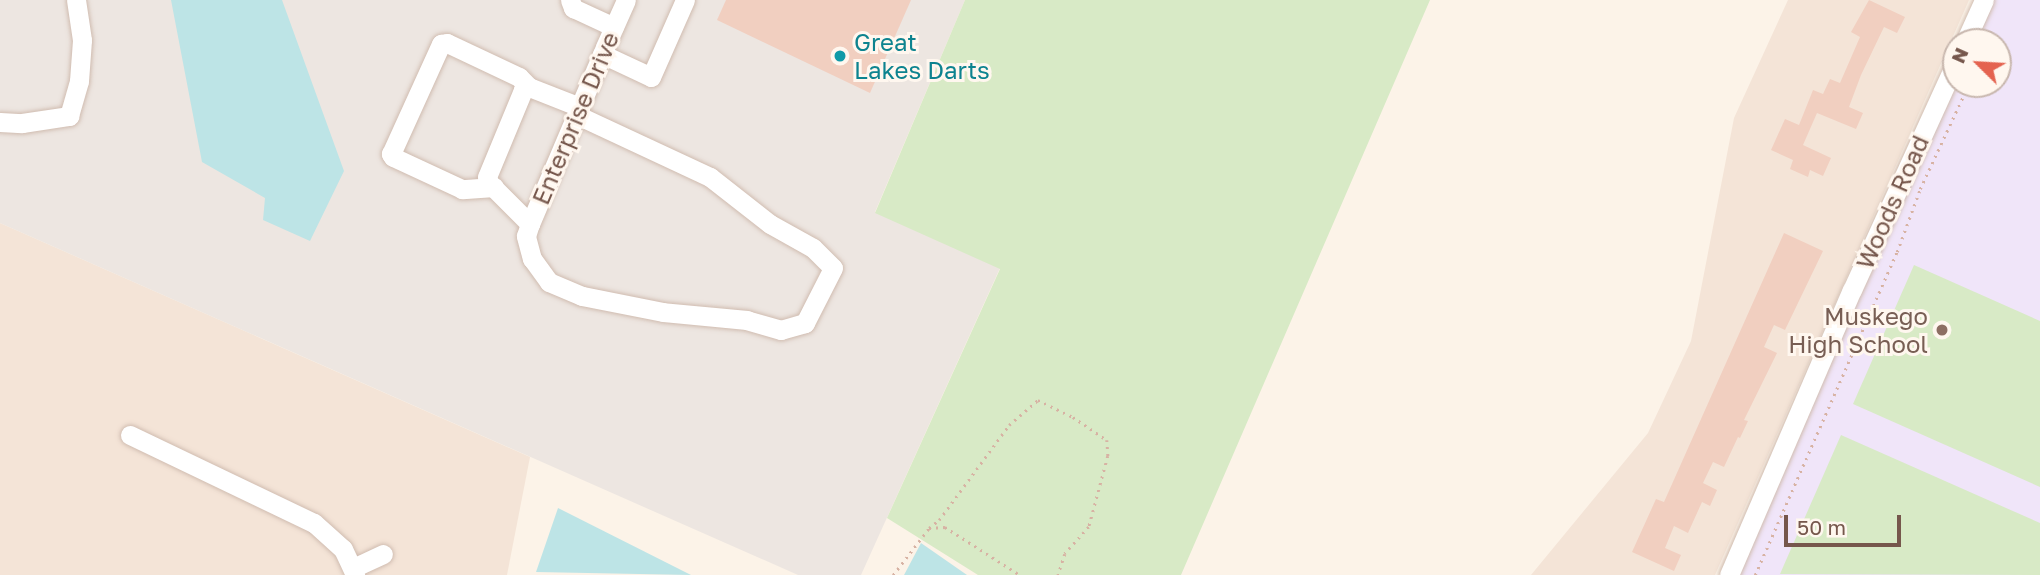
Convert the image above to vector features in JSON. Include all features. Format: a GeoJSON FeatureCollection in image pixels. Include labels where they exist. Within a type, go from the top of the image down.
{"type":"FeatureCollection","features":[{"type":"Feature","properties":{"kind":"street"},"geometry":{"type":"LineString","coordinates":[[0,122],[22,123],[69,116],[79,81],[82,40],[76,0]]}},
{"type":"Feature","properties":{"kind":"street"},"geometry":{"type":"LineString","coordinates":[[570,0],[573,8],[614,27]]}},
{"type":"Feature","properties":{"kind":"street","name":"Enterprise Drive"},"geometry":{"type":"LineString","coordinates":[[528,230],[625,0]]}},
{"type":"Feature","properties":{"kind":"street"},"geometry":{"type":"LineString","coordinates":[[602,54],[651,77],[685,0]]}},
{"type":"Feature","properties":{"kind":"street"},"geometry":{"type":"LineString","coordinates":[[1971,28],[1984,0]]}},
{"type":"Feature","properties":{"kind":"street"},"geometry":{"type":"LineString","coordinates":[[494,187],[462,189],[393,158],[391,154],[441,44],[447,43],[519,77],[529,87],[710,177],[770,224],[813,248],[833,268],[805,323],[781,330],[747,320],[663,312],[582,296],[549,282],[532,259],[528,230],[487,177],[523,90],[529,87]]}},
{"type":"Feature","properties":{"kind":"street","name":"Woods Road"},"geometry":{"type":"LineString","coordinates":[[1729,575],[1942,92]]}},
{"type":"Feature","properties":{"kind":"street"},"geometry":{"type":"LineString","coordinates":[[130,435],[314,523],[337,543],[354,571],[383,554]]}},
{"type":"Feature","properties":{"kind":"path"},"geometry":{"type":"LineString","coordinates":[[1755,575],[1905,234],[1920,189],[1962,98]]}},
{"type":"Feature","properties":{"kind":"path"},"geometry":{"type":"LineString","coordinates":[[893,575],[929,528],[939,520],[1009,425],[1038,400],[1073,417],[1107,440],[1108,456],[1088,527],[1065,554],[1058,575]]}},
{"type":"Feature","properties":{"kind":"path"},"geometry":{"type":"LineString","coordinates":[[929,528],[945,527],[1020,575]]}},
{"type":"Feature","properties":{"kind":"shaded area"},"geometry":{"type":"Polygon","coordinates":[[[0,0],[965,0],[875,212],[1000,268],[861,575],[798,575],[0,223],[0,0]]]}},
{"type":"Feature","properties":{"kind":"shaded area"},"geometry":{"type":"Polygon","coordinates":[[[1788,0],[1969,0],[1957,28],[1942,28],[1942,61],[1715,575],[1531,575],[1648,433],[1691,341],[1734,118],[1788,0]]]}},
{"type":"Feature","properties":{"kind":"shaded area","name":"Muskego High School"},"geometry":{"type":"Polygon","coordinates":[[[1992,0],[2040,0],[2040,575],[1735,575],[1948,98],[2012,98],[2012,28],[1979,28],[1992,0]]]}},
{"type":"Feature","properties":{"kind":"shaded area"},"geometry":{"type":"Polygon","coordinates":[[[0,223],[530,457],[507,575],[0,575],[0,223]]]}},
{"type":"Feature","properties":{"kind":"green space"},"geometry":{"type":"Polygon","coordinates":[[[965,0],[1430,0],[1181,575],[978,575],[887,518],[1000,269],[875,213],[965,0]]]}},
{"type":"Feature","properties":{"kind":"green space"},"geometry":{"type":"Polygon","coordinates":[[[1914,265],[2040,321],[2040,487],[1853,404],[1914,265]]]}},
{"type":"Feature","properties":{"kind":"green space"},"geometry":{"type":"Polygon","coordinates":[[[1841,435],[2040,523],[2040,575],[1780,574],[1841,435]]]}},
{"type":"Feature","properties":{"kind":"water"},"geometry":{"type":"Polygon","coordinates":[[[171,0],[282,0],[344,171],[310,241],[263,220],[265,198],[202,162],[171,0]]]}},
{"type":"Feature","properties":{"kind":"water"},"geometry":{"type":"Polygon","coordinates":[[[558,508],[691,575],[536,572],[558,508]]]}},
{"type":"Feature","properties":{"kind":"water"},"geometry":{"type":"Polygon","coordinates":[[[921,543],[967,575],[904,575],[921,543]]]}},
{"type":"Feature","properties":{"kind":"building","name":"Great Lakes Darts"},"geometry":{"type":"Polygon","coordinates":[[[726,0],[911,0],[870,93],[717,20],[726,0]]]}},
{"type":"Feature","properties":{"kind":"building"},"geometry":{"type":"Polygon","coordinates":[[[1869,0],[1905,17],[1897,33],[1884,27],[1861,75],[1849,107],[1863,113],[1856,129],[1817,113],[1803,145],[1831,158],[1823,176],[1810,170],[1808,177],[1790,169],[1793,160],[1771,150],[1785,119],[1799,125],[1813,90],[1823,94],[1830,79],[1840,83],[1860,37],[1851,32],[1869,0]]]}},
{"type":"Feature","properties":{"kind":"building"},"geometry":{"type":"Polygon","coordinates":[[[1784,233],[1823,251],[1785,330],[1774,325],[1764,347],[1777,353],[1744,420],[1748,421],[1740,438],[1738,437],[1724,467],[1713,462],[1703,483],[1717,490],[1710,506],[1702,502],[1688,533],[1674,526],[1665,548],[1681,555],[1674,571],[1632,552],[1656,499],[1664,502],[1784,233]]]}},
{"type":"Feature","properties":{"kind":"place","name":"Great Lakes Darts"},"geometry":{"type":"Point","coordinates":[840,56]}},
{"type":"Feature","properties":{"kind":"place","name":"Muskego High School"},"geometry":{"type":"Point","coordinates":[1942,330]}}]}
